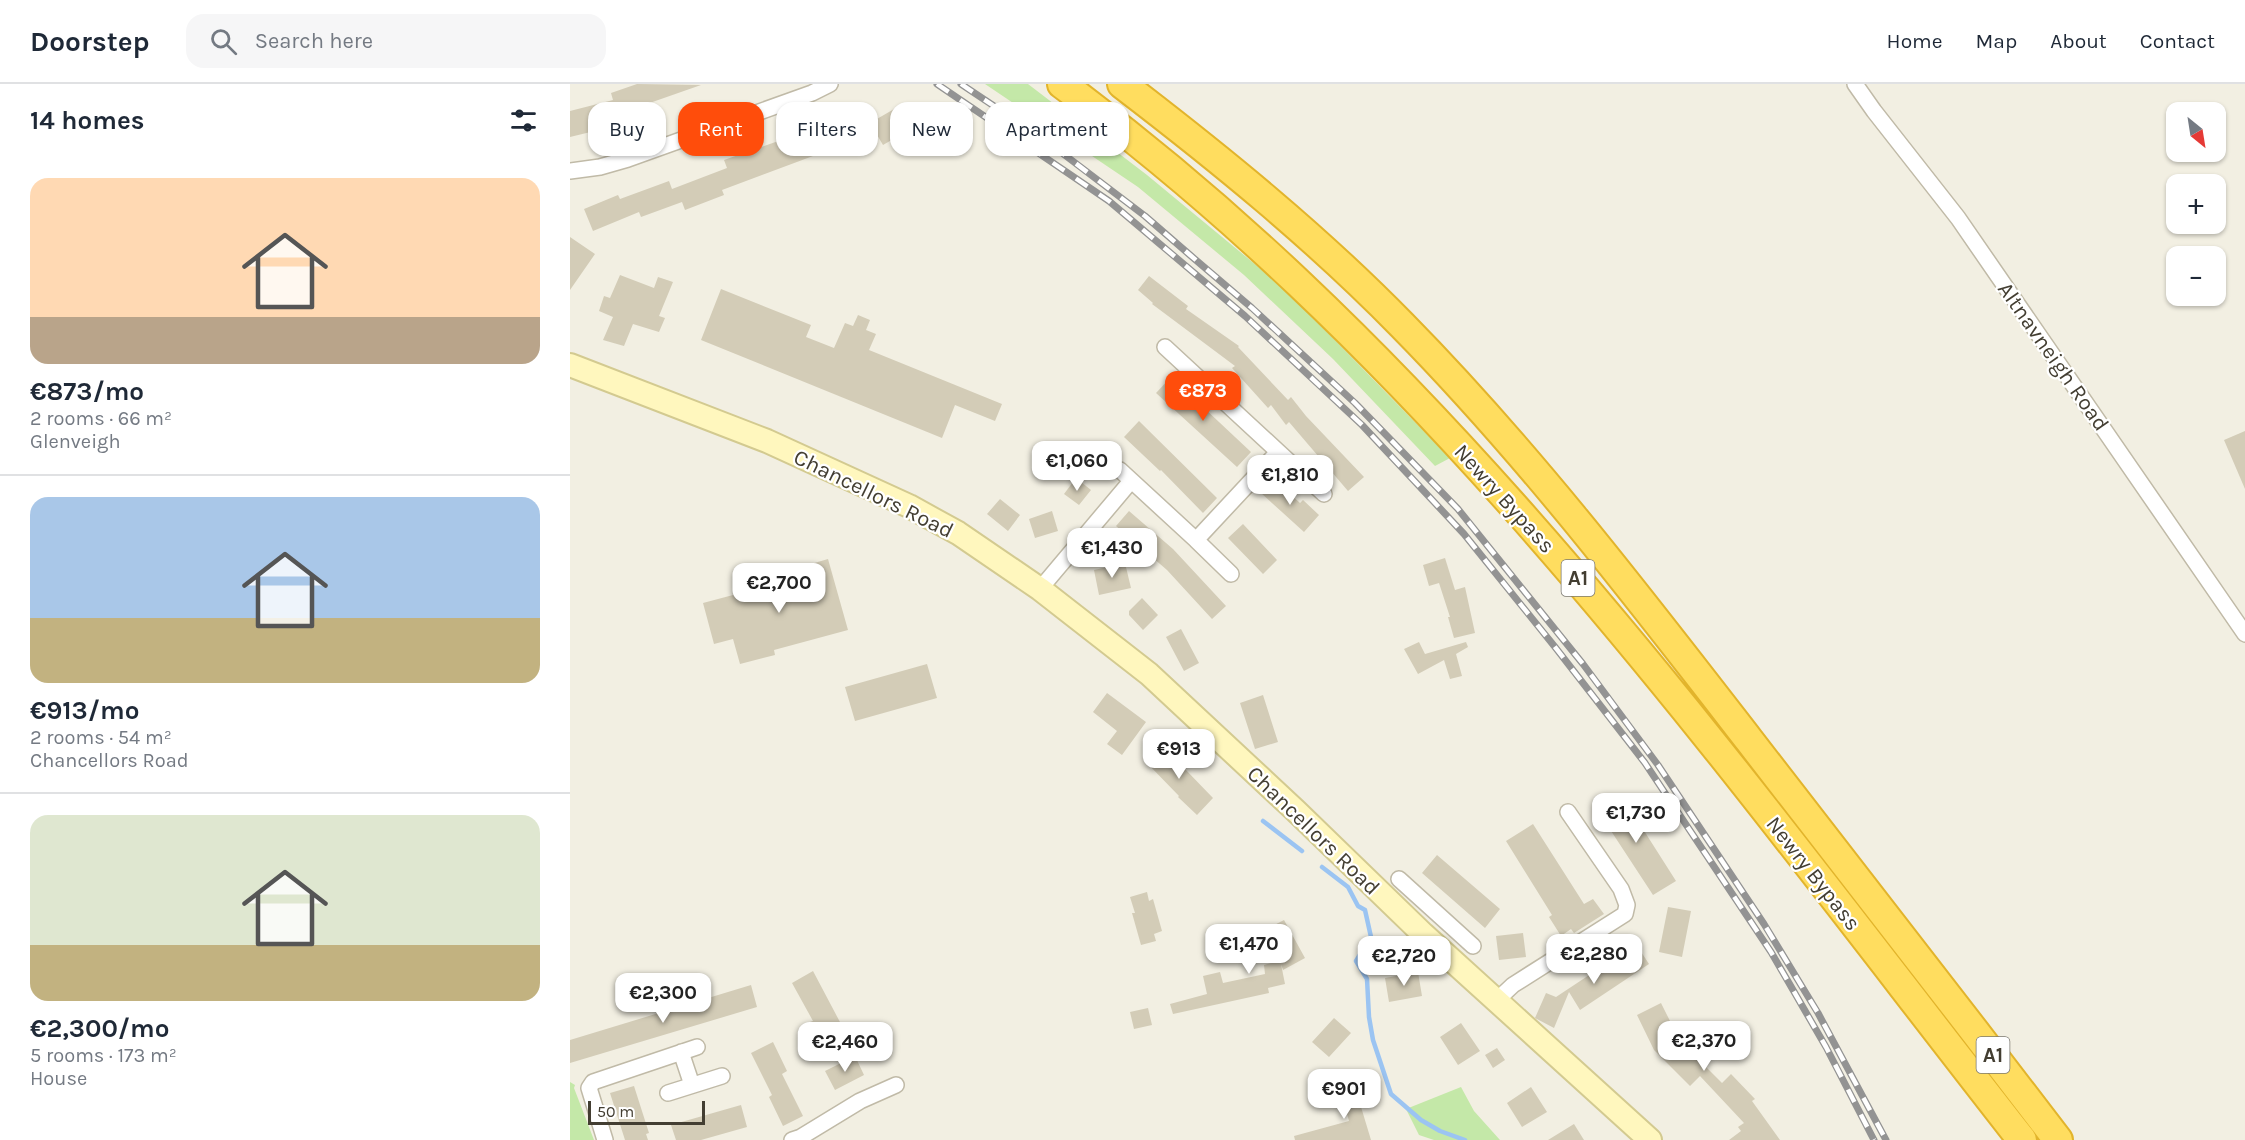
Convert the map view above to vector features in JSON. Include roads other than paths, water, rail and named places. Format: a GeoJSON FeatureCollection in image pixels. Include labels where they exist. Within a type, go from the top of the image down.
{"type":"FeatureCollection","features":[{"type":"Feature","properties":{"kind":"highway","name":"Newry Bypass"},"geometry":{"type":"LineString","coordinates":[[1062,84],[1121,127],[1207,198],[1306,289],[1387,370],[1511,503],[1586,586],[1661,678],[2022,1140]]}},
{"type":"Feature","properties":{"kind":"highway","name":"Newry Bypass"},"geometry":{"type":"LineString","coordinates":[[1122,84],[1213,153],[1305,232],[1401,324],[1490,418],[1575,519],[1697,673],[2058,1140]]}},
{"type":"Feature","properties":{"kind":"street"},"geometry":{"type":"LineString","coordinates":[[570,171],[600,167],[628,159],[812,93],[830,84]]}},
{"type":"Feature","properties":{"kind":"street","name":"Altnavneigh Road"},"geometry":{"type":"LineString","coordinates":[[1855,84],[1958,218],[2245,634]]}},
{"type":"Feature","properties":{"kind":"street"},"geometry":{"type":"LineString","coordinates":[[1165,347],[1324,494]]}},
{"type":"Feature","properties":{"kind":"street","name":"Chancellors Road"},"geometry":{"type":"LineString","coordinates":[[570,365],[767,441],[899,501],[958,534],[1040,588],[1149,674],[1296,811],[1423,934],[1650,1140]]}},
{"type":"Feature","properties":{"kind":"street"},"geometry":{"type":"LineString","coordinates":[[1196,540],[1278,452]]}},
{"type":"Feature","properties":{"kind":"street"},"geometry":{"type":"LineString","coordinates":[[1120,470],[1231,574]]}},
{"type":"Feature","properties":{"kind":"street"},"geometry":{"type":"LineString","coordinates":[[1040,588],[1131,481]]}},
{"type":"Feature","properties":{"kind":"street"},"geometry":{"type":"LineString","coordinates":[[1497,1000],[1513,985],[1625,914],[1627,905],[1621,889],[1568,812]]}},
{"type":"Feature","properties":{"kind":"street"},"geometry":{"type":"LineString","coordinates":[[1399,879],[1473,946]]}},
{"type":"Feature","properties":{"kind":"street"},"geometry":{"type":"LineString","coordinates":[[1423,934],[1439,915]]}},
{"type":"Feature","properties":{"kind":"street"},"geometry":{"type":"LineString","coordinates":[[605,1140],[589,1088],[593,1082],[697,1047]]}},
{"type":"Feature","properties":{"kind":"street"},"geometry":{"type":"LineString","coordinates":[[681,1052],[692,1085]]}},
{"type":"Feature","properties":{"kind":"street"},"geometry":{"type":"LineString","coordinates":[[668,1093],[722,1076]]}},
{"type":"Feature","properties":{"kind":"street"},"geometry":{"type":"LineString","coordinates":[[792,1140],[807,1134],[860,1101],[896,1085]]}},
{"type":"Feature","properties":{"kind":"waterway"},"geometry":{"type":"LineString","coordinates":[[1263,821],[1302,851]]}},
{"type":"Feature","properties":{"kind":"waterway"},"geometry":{"type":"LineString","coordinates":[[1322,867],[1348,887],[1358,906],[1365,910],[1371,937],[1356,961],[1367,979],[1373,1040],[1391,1094],[1421,1120],[1440,1131],[1465,1140]]}},
{"type":"Feature","properties":{"kind":"railway"},"geometry":{"type":"LineString","coordinates":[[937,84],[1109,201],[1245,316],[1362,425],[1464,534],[1645,763],[1771,952],[1826,1047],[1874,1140]]}},
{"type":"Feature","properties":{"kind":"railway"},"geometry":{"type":"LineString","coordinates":[[961,84],[1045,140],[1145,216],[1252,308],[1355,403],[1458,509],[1583,664],[1658,765],[1764,924],[1818,1013],[1886,1140]]}}]}
